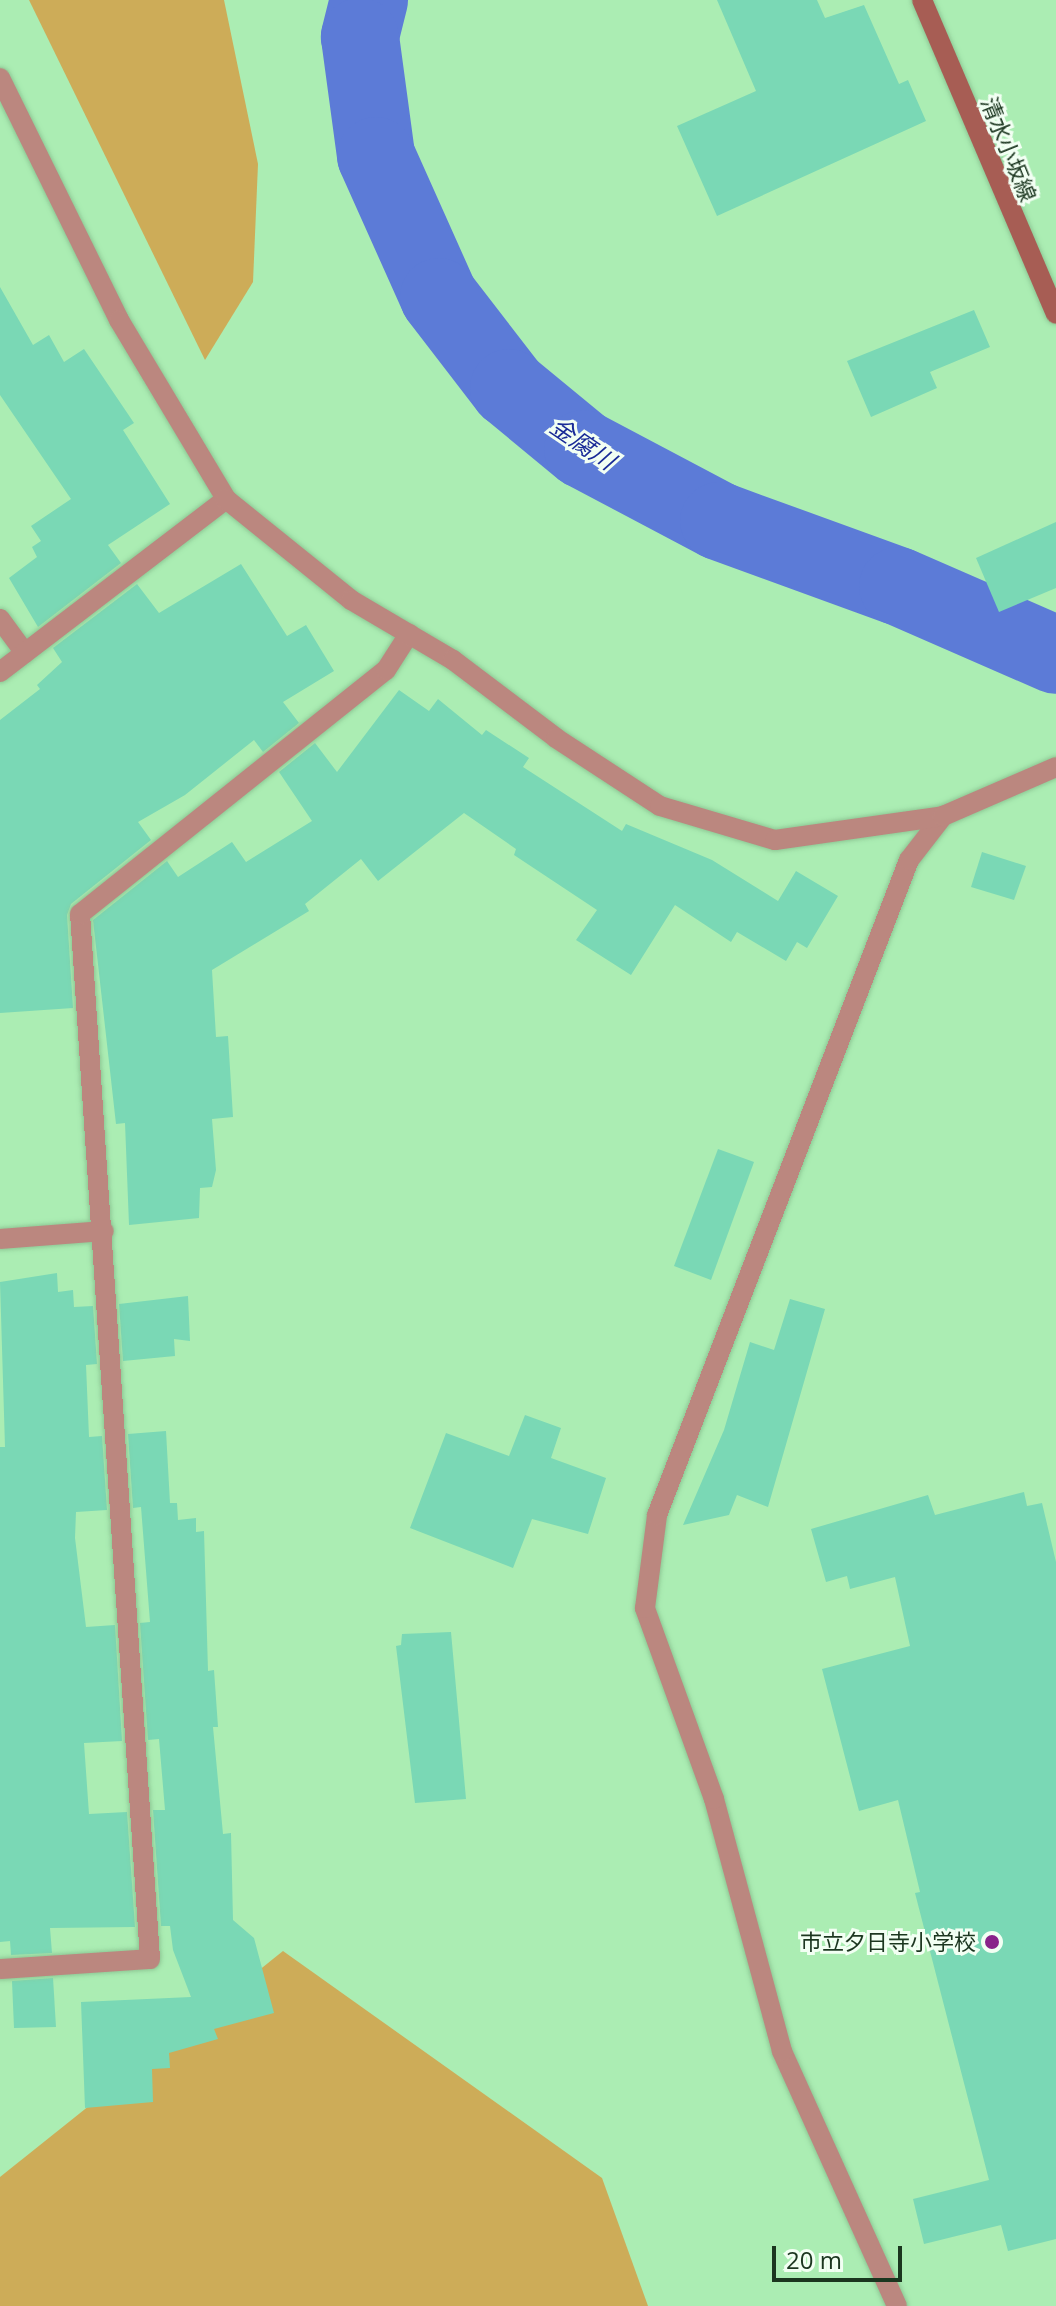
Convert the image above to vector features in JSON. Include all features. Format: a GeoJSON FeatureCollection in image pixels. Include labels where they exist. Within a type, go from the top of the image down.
{"type":"FeatureCollection","features":[{"type":"Feature","properties":{"kind":"main road","name":"清水小坂線"},"geometry":{"type":"LineString","coordinates":[[922,0],[1056,314]]}},
{"type":"Feature","properties":{"kind":"street"},"geometry":{"type":"LineString","coordinates":[[0,78],[119,320],[226,499],[351,600],[409,634],[660,806],[775,840],[943,816],[1056,767]]}},
{"type":"Feature","properties":{"kind":"street"},"geometry":{"type":"LineString","coordinates":[[0,672],[226,499]]}},
{"type":"Feature","properties":{"kind":"street"},"geometry":{"type":"LineString","coordinates":[[0,619],[25,653]]}},
{"type":"Feature","properties":{"kind":"street"},"geometry":{"type":"LineString","coordinates":[[0,1969],[150,1959],[104,1231],[80,914],[386,670],[409,634]]}},
{"type":"Feature","properties":{"kind":"street"},"geometry":{"type":"LineString","coordinates":[[897,2306],[782,2051],[714,1799],[645,1608],[657,1515],[909,860],[943,816]]}},
{"type":"Feature","properties":{"kind":"street"},"geometry":{"type":"LineString","coordinates":[[0,1239],[104,1231]]}},
{"type":"Feature","properties":{"kind":"shaded area"},"geometry":{"type":"Polygon","coordinates":[[[29,0],[224,0],[258,164],[253,282],[205,360],[29,0]]]}},
{"type":"Feature","properties":{"kind":"shaded area"},"geometry":{"type":"Polygon","coordinates":[[[283,1951],[602,2178],[648,2306],[0,2306],[0,2177],[283,1951]]]}},
{"type":"Feature","properties":{"kind":"building"},"geometry":{"type":"Polygon","coordinates":[[[717,0],[817,0],[825,18],[864,5],[899,84],[908,80],[926,121],[717,216],[677,126],[756,91],[717,0]]]}},
{"type":"Feature","properties":{"kind":"building"},"geometry":{"type":"Polygon","coordinates":[[[0,287],[33,345],[49,335],[64,362],[84,349],[134,423],[123,430],[170,504],[108,545],[121,563],[38,627],[9,578],[37,557],[32,547],[41,541],[31,526],[71,499],[0,395],[0,287]]]}},
{"type":"Feature","properties":{"kind":"building"},"geometry":{"type":"Polygon","coordinates":[[[974,310],[990,347],[930,372],[937,388],[871,417],[847,361],[974,310]]]}},
{"type":"Feature","properties":{"kind":"building"},"geometry":{"type":"Polygon","coordinates":[[[1056,522],[1056,588],[999,612],[976,558],[1056,522]]]}},
{"type":"Feature","properties":{"kind":"building"},"geometry":{"type":"Polygon","coordinates":[[[241,564],[287,636],[306,625],[334,671],[283,702],[299,723],[263,752],[254,740],[185,795],[138,822],[151,840],[71,904],[67,915],[73,1008],[0,1013],[0,720],[40,689],[37,685],[62,662],[53,648],[137,584],[159,613],[241,564]]]}},
{"type":"Feature","properties":{"kind":"building"},"geometry":{"type":"Polygon","coordinates":[[[399,690],[429,711],[438,699],[482,735],[486,730],[529,758],[523,767],[622,831],[626,824],[712,860],[778,901],[796,871],[838,896],[807,948],[797,942],[786,961],[737,932],[731,942],[675,905],[631,975],[576,940],[597,910],[514,855],[516,849],[464,813],[378,881],[361,859],[305,904],[309,911],[212,970],[216,1037],[228,1036],[233,1117],[212,1119],[216,1170],[212,1187],[200,1188],[199,1218],[129,1225],[125,1123],[116,1124],[93,920],[167,861],[178,877],[232,842],[246,862],[312,821],[279,772],[315,743],[337,772],[399,690]]]}},
{"type":"Feature","properties":{"kind":"building"},"geometry":{"type":"Polygon","coordinates":[[[982,852],[1026,866],[1014,900],[971,887],[982,852]]]}},
{"type":"Feature","properties":{"kind":"building"},"geometry":{"type":"Polygon","coordinates":[[[718,1149],[754,1162],[711,1280],[674,1266],[718,1149]]]}},
{"type":"Feature","properties":{"kind":"building"},"geometry":{"type":"Polygon","coordinates":[[[57,1273],[58,1292],[73,1290],[74,1307],[93,1306],[97,1364],[86,1365],[89,1437],[102,1436],[107,1510],[76,1512],[75,1538],[86,1627],[115,1625],[122,1741],[84,1743],[89,1814],[127,1812],[135,1927],[50,1928],[52,1953],[11,1955],[10,1941],[0,1942],[0,1447],[5,1447],[0,1282],[57,1273]]]}},
{"type":"Feature","properties":{"kind":"building"},"geometry":{"type":"Polygon","coordinates":[[[188,1296],[190,1341],[174,1339],[175,1356],[123,1361],[119,1304],[188,1296]]]}},
{"type":"Feature","properties":{"kind":"building"},"geometry":{"type":"Polygon","coordinates":[[[790,1299],[825,1309],[768,1507],[737,1495],[729,1515],[683,1525],[724,1430],[750,1342],[774,1350],[790,1299]]]}},
{"type":"Feature","properties":{"kind":"building"},"geometry":{"type":"Polygon","coordinates":[[[525,1415],[561,1428],[551,1458],[606,1478],[588,1534],[532,1519],[513,1568],[410,1528],[446,1433],[509,1456],[525,1415]]]}},
{"type":"Feature","properties":{"kind":"building"},"geometry":{"type":"Polygon","coordinates":[[[166,1431],[170,1503],[177,1503],[178,1520],[196,1518],[196,1532],[204,1531],[208,1671],[214,1670],[218,1727],[213,1727],[223,1834],[231,1833],[233,1920],[254,1938],[274,2013],[214,2029],[218,2039],[169,2053],[170,2068],[152,2069],[153,2102],[85,2108],[81,2002],[191,1997],[173,1950],[170,1926],[161,1926],[153,1810],[165,1810],[159,1739],[148,1740],[140,1623],[150,1622],[141,1507],[133,1508],[128,1434],[166,1431]]]}},
{"type":"Feature","properties":{"kind":"building","name":"市立夕日寺小学校"},"geometry":{"type":"Polygon","coordinates":[[[1024,1492],[1027,1506],[1042,1503],[1056,1562],[1056,2239],[1008,2251],[1001,2225],[924,2244],[913,2199],[989,2180],[915,1893],[920,1892],[898,1800],[859,1811],[822,1669],[910,1646],[895,1577],[850,1589],[847,1576],[826,1582],[811,1529],[928,1495],[935,1515],[1024,1492]]]}},
{"type":"Feature","properties":{"kind":"building"},"geometry":{"type":"Polygon","coordinates":[[[451,1632],[466,1799],[415,1803],[396,1646],[401,1645],[402,1634],[451,1632]]]}},
{"type":"Feature","properties":{"kind":"building"},"geometry":{"type":"Polygon","coordinates":[[[53,1978],[56,2027],[14,2028],[12,1981],[53,1978]]]}},
{"type":"Feature","properties":{"kind":"waterway","name":"金腐川"},"geometry":{"type":"LineString","coordinates":[[369,0],[360,37],[376,156],[439,297],[509,388],[583,449],[719,521],[898,586],[1056,655]]}},
{"type":"Feature","properties":{"kind":"place","name":"市立夕日寺小学校"},"geometry":{"type":"Point","coordinates":[992,1942]}}]}
